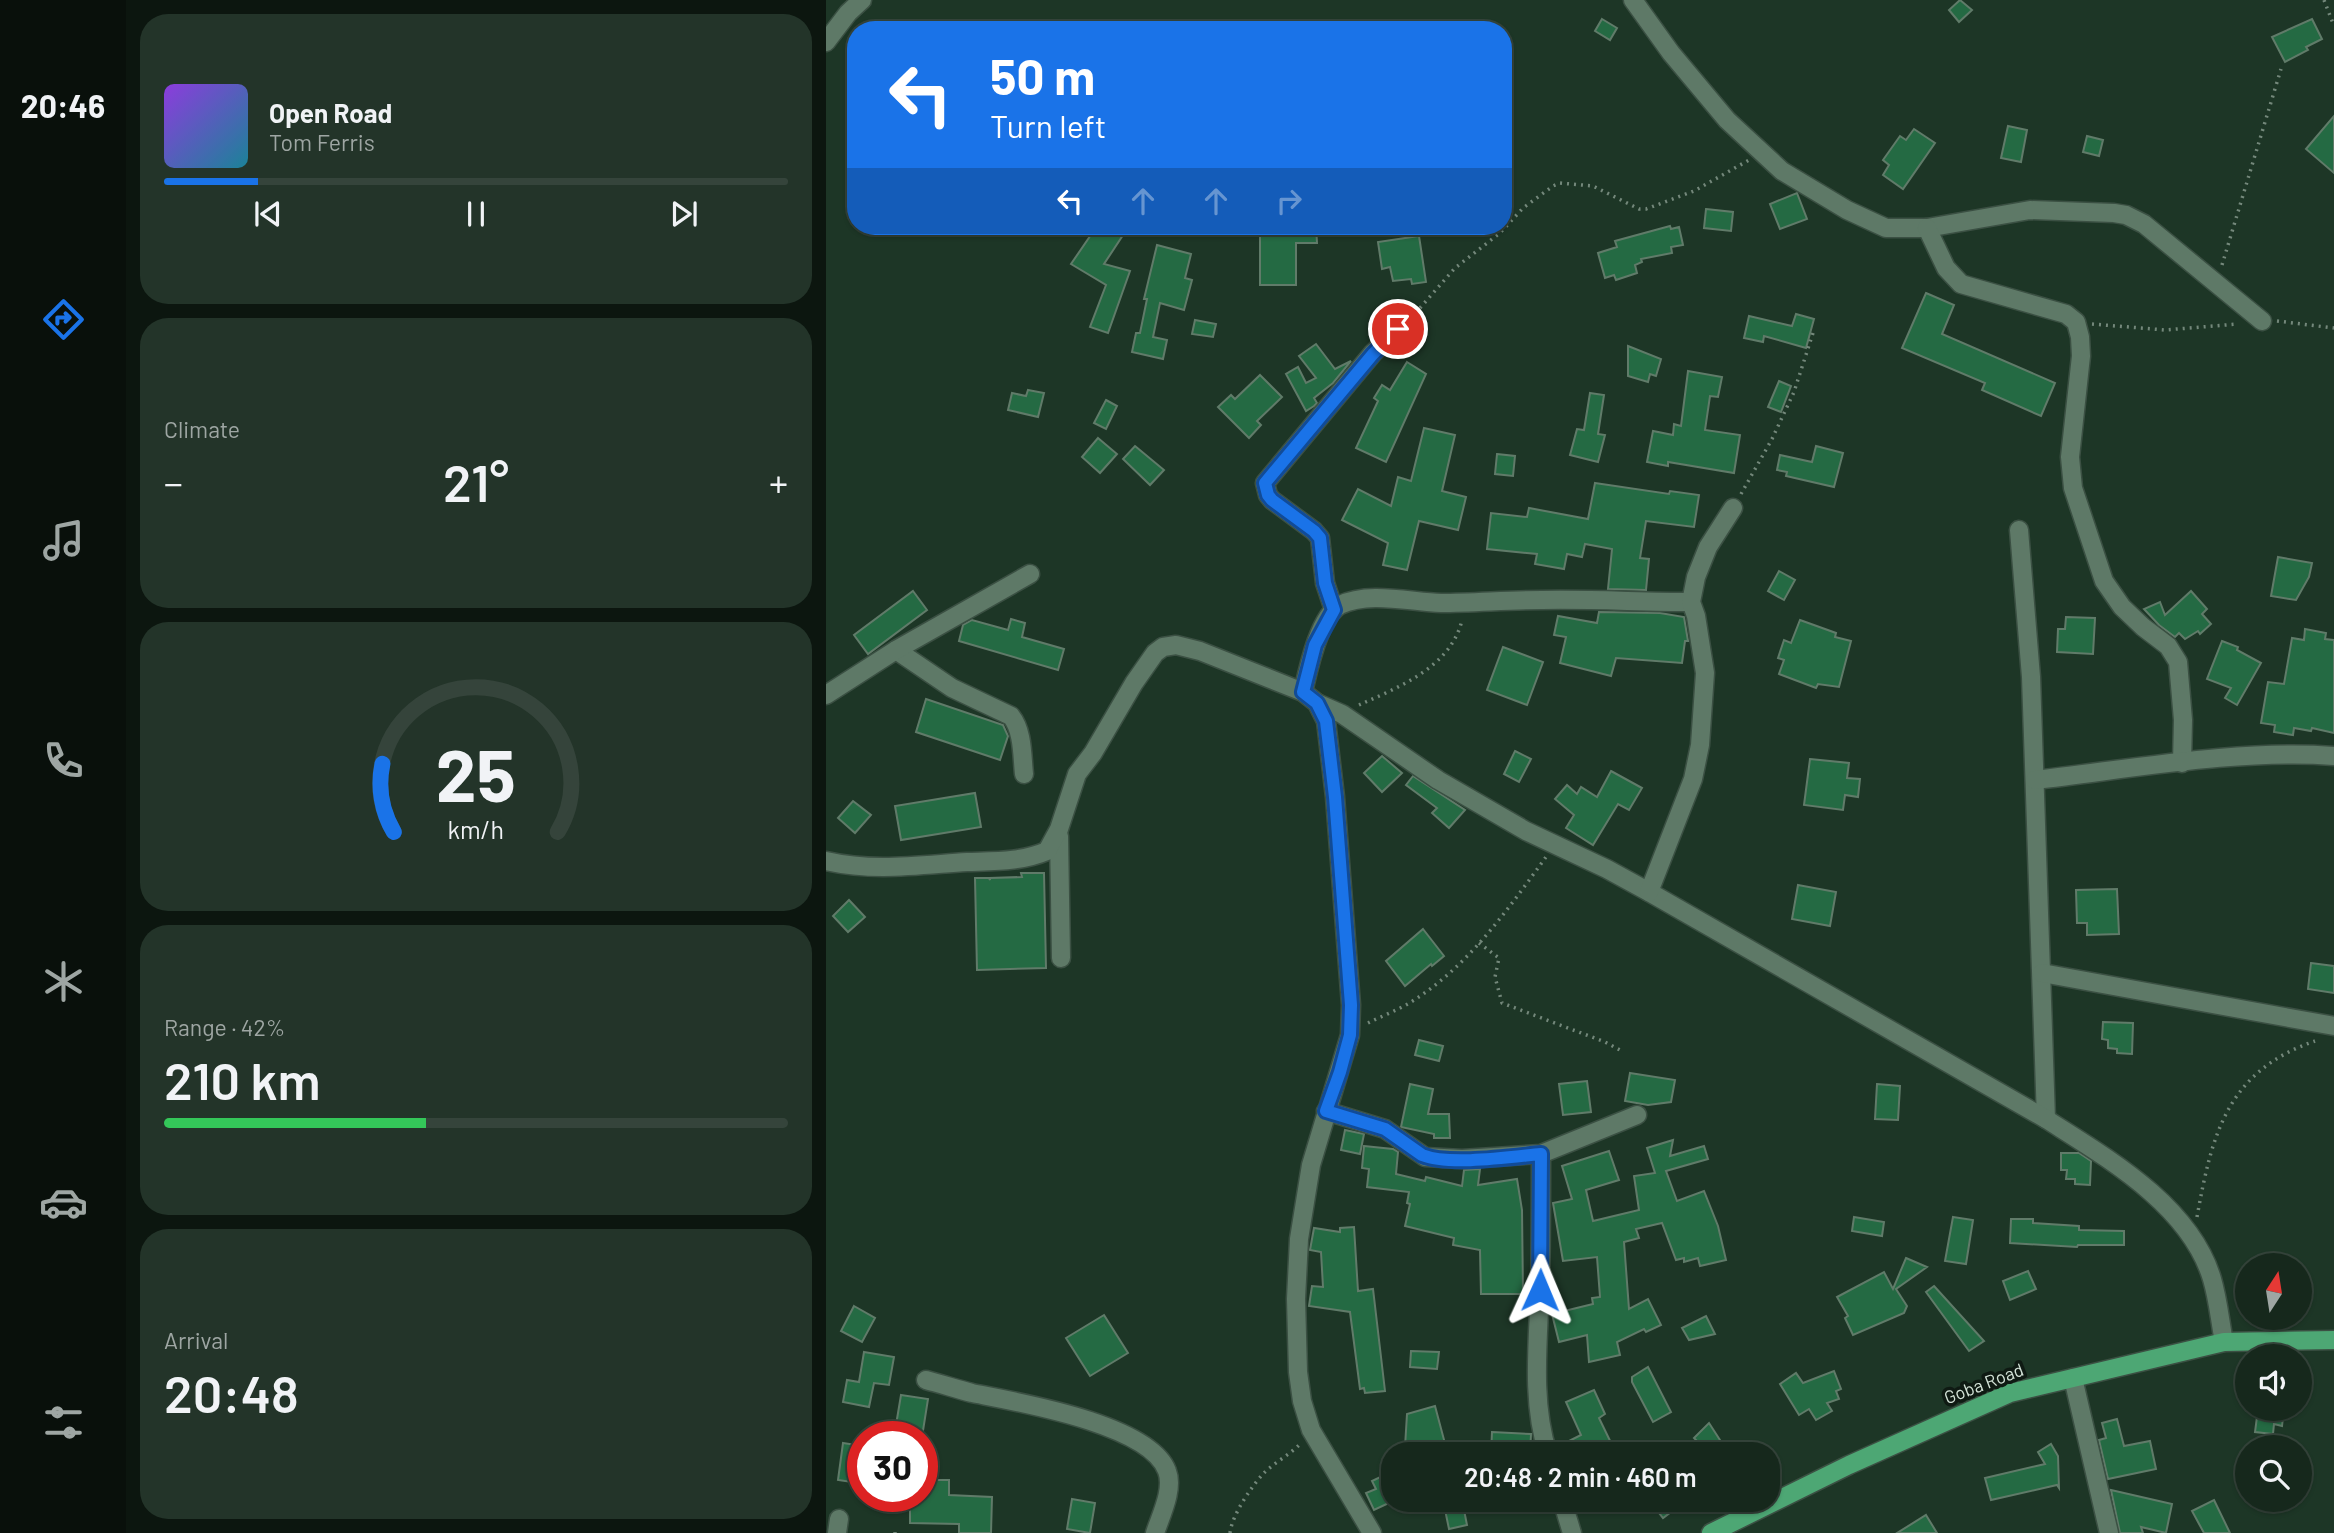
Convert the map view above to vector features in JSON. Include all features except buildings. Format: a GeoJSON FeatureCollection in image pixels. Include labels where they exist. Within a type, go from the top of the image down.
{"type":"FeatureCollection","features":[{"type":"Feature","properties":{"kind":"main road","name":"Goba Road"},"geometry":{"type":"LineString","coordinates":[[1711,1533],[1849,1465],[2010,1393],[2224,1342],[2334,1340]]}},
{"type":"Feature","properties":{"kind":"street"},"geometry":{"type":"LineString","coordinates":[[826,42],[848,13],[862,0]]}},
{"type":"Feature","properties":{"kind":"street"},"geometry":{"type":"LineString","coordinates":[[1633,0],[1671,53],[1719,110],[1763,153],[1782,171],[1847,209],[1886,228],[1927,228],[2030,210],[2126,215],[2144,224],[2262,321]]}},
{"type":"Feature","properties":{"kind":"street"},"geometry":{"type":"LineString","coordinates":[[1927,228],[1946,268],[1961,284],[2066,314],[2076,322],[2081,356],[2070,457],[2073,488],[2104,580],[2122,607],[2168,646],[2178,662],[2183,720],[2182,763]]}},
{"type":"Feature","properties":{"kind":"street"},"geometry":{"type":"LineString","coordinates":[[1334,610],[1325,583],[1320,538],[1272,500],[1265,483],[1373,354],[1409,318]]}},
{"type":"Feature","properties":{"kind":"street"},"geometry":{"type":"LineString","coordinates":[[1649,892],[1693,779],[1700,745],[1704,673],[1696,616],[1691,602],[1696,577],[1707,547],[1733,508]]}},
{"type":"Feature","properties":{"kind":"street"},"geometry":{"type":"LineString","coordinates":[[2019,530],[2031,677],[2046,1119]]}},
{"type":"Feature","properties":{"kind":"street"},"geometry":{"type":"LineString","coordinates":[[826,695],[896,650],[1030,574]]}},
{"type":"Feature","properties":{"kind":"street"},"geometry":{"type":"LineString","coordinates":[[1372,1533],[1311,1430],[1302,1401],[1298,1372],[1296,1299],[1299,1239],[1308,1181],[1350,1032],[1351,1005],[1335,797],[1326,721],[1310,697],[1315,645],[1334,610],[1351,601],[1691,602]]}},
{"type":"Feature","properties":{"kind":"street"},"geometry":{"type":"LineString","coordinates":[[826,861],[858,867],[1019,860],[1047,851],[1059,829],[1077,774],[1155,653],[1163,647],[1176,645],[1200,651],[1310,697],[1342,714],[1438,780],[1526,831],[1649,892],[2046,1119],[2103,1156],[2169,1208],[2194,1239],[2212,1278],[2224,1342]]}},
{"type":"Feature","properties":{"kind":"street"},"geometry":{"type":"LineString","coordinates":[[896,650],[952,688],[1011,716],[1020,740],[1024,774]]}},
{"type":"Feature","properties":{"kind":"street"},"geometry":{"type":"LineString","coordinates":[[2035,780],[2293,753],[2334,756]]}},
{"type":"Feature","properties":{"kind":"street"},"geometry":{"type":"LineString","coordinates":[[1059,829],[1061,958]]}},
{"type":"Feature","properties":{"kind":"street"},"geometry":{"type":"LineString","coordinates":[[2042,973],[2328,1032]]}},
{"type":"Feature","properties":{"kind":"street"},"geometry":{"type":"LineString","coordinates":[[1326,1111],[1385,1129],[1429,1158],[1462,1159],[1541,1154],[1637,1115]]}},
{"type":"Feature","properties":{"kind":"street"},"geometry":{"type":"LineString","coordinates":[[1541,1154],[1537,1381],[1544,1442]]}},
{"type":"Feature","properties":{"kind":"street"},"geometry":{"type":"LineString","coordinates":[[2073,1378],[2109,1533]]}},
{"type":"Feature","properties":{"kind":"street"},"geometry":{"type":"LineString","coordinates":[[926,1380],[1064,1413],[1128,1436],[1150,1449],[1164,1463],[1169,1485],[1155,1533]]}},
{"type":"Feature","properties":{"kind":"street"},"geometry":{"type":"LineString","coordinates":[[1566,1512],[1572,1533]]}},
{"type":"Feature","properties":{"kind":"path"},"geometry":{"type":"LineString","coordinates":[[2324,0],[2334,26]]}},
{"type":"Feature","properties":{"kind":"path"},"geometry":{"type":"LineString","coordinates":[[2216,284],[2281,69]]}},
{"type":"Feature","properties":{"kind":"path"},"geometry":{"type":"LineString","coordinates":[[1512,220],[1523,208],[1560,183],[1593,186],[1639,209],[1646,209],[1694,191],[1763,153]]}},
{"type":"Feature","properties":{"kind":"path"},"geometry":{"type":"LineString","coordinates":[[1409,318],[1455,268],[1497,235]]}},
{"type":"Feature","properties":{"kind":"path"},"geometry":{"type":"LineString","coordinates":[[2076,322],[2165,330],[2262,321],[2295,322],[2334,328]]}},
{"type":"Feature","properties":{"kind":"path"},"geometry":{"type":"LineString","coordinates":[[1733,508],[1772,439],[1794,393],[1813,333]]}},
{"type":"Feature","properties":{"kind":"path"},"geometry":{"type":"LineString","coordinates":[[1342,714],[1412,681],[1440,659],[1459,635],[1467,602]]}},
{"type":"Feature","properties":{"kind":"path"},"geometry":{"type":"LineString","coordinates":[[1350,1032],[1412,1001],[1444,977],[1499,922],[1555,844]]}},
{"type":"Feature","properties":{"kind":"path"},"geometry":{"type":"LineString","coordinates":[[1479,943],[1499,958],[1495,976],[1502,1002],[1620,1050]]}},
{"type":"Feature","properties":{"kind":"path"},"geometry":{"type":"LineString","coordinates":[[2194,1239],[2205,1173],[2233,1100],[2251,1076],[2299,1046],[2328,1032]]}},
{"type":"Feature","properties":{"kind":"path"},"geometry":{"type":"LineString","coordinates":[[1230,1533],[1234,1516],[1263,1474],[1292,1453],[1311,1430]]}},
{"type":"Feature","properties":{"kind":"route"},"geometry":{"type":"LineString","coordinates":[[1398,329],[1332,401],[1265,483],[1272,500],[1318,534],[1325,583],[1334,610],[1315,645],[1303,692],[1317,703],[1326,721],[1335,797],[1351,1005],[1350,1035],[1326,1111],[1385,1129],[1429,1158],[1462,1159],[1541,1154],[1540,1290]]}}]}
